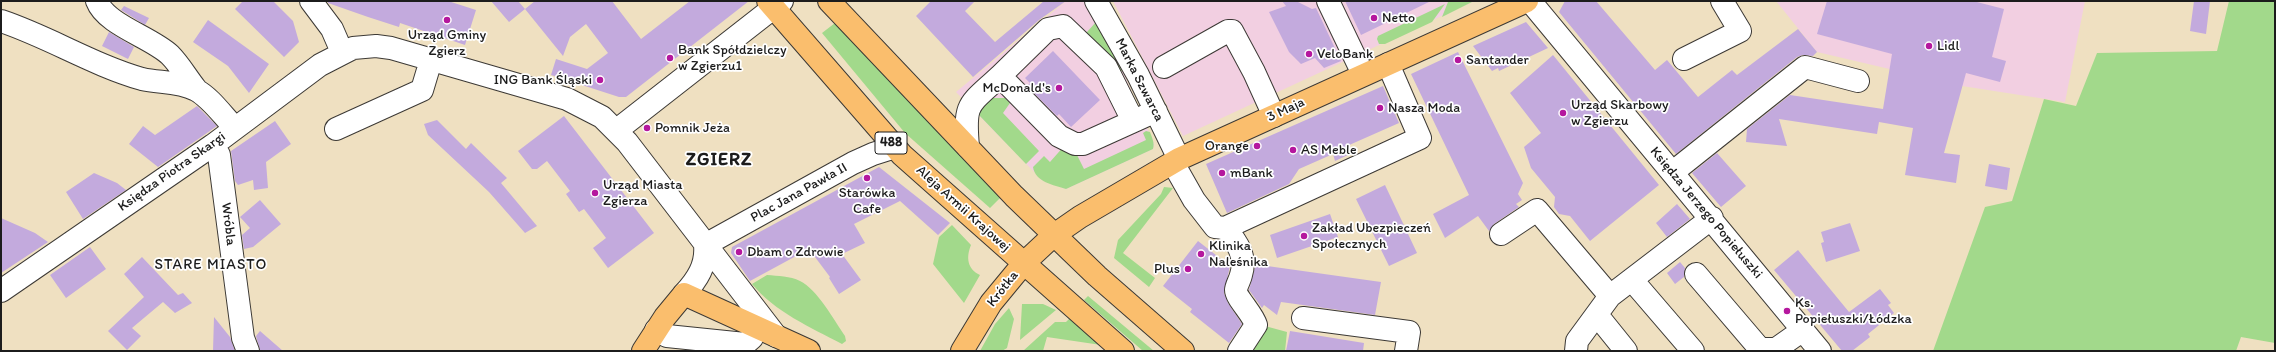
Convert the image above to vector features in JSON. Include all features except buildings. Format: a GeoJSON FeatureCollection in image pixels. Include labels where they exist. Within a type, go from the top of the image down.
{"type":"FeatureCollection","features":[{"type":"Feature","properties":{"kind":"main road"},"geometry":{"type":"LineString","coordinates":[[829,1],[968,147],[1054,234],[1097,276],[1183,351]]}},
{"type":"Feature","properties":{"kind":"main road","name":"3 Maja"},"geometry":{"type":"LineString","coordinates":[[1054,234],[1176,161],[1363,74],[1527,1]]}},
{"type":"Feature","properties":{"kind":"main road","name":"Aleja Armii Krajowej"},"geometry":{"type":"LineString","coordinates":[[775,3],[895,147],[1123,351]]}},
{"type":"Feature","properties":{"kind":"main road","name":"Krótka"},"geometry":{"type":"LineString","coordinates":[[962,351],[994,299],[1024,263],[1054,234]]}},
{"type":"Feature","properties":{"kind":"main road"},"geometry":{"type":"LineString","coordinates":[[643,351],[656,330],[684,294],[778,339],[809,351]]}},
{"type":"Feature","properties":{"kind":"street"},"geometry":{"type":"LineString","coordinates":[[97,1],[99,7],[124,28],[150,40],[170,55],[196,89],[235,128]]}},
{"type":"Feature","properties":{"kind":"street"},"geometry":{"type":"LineString","coordinates":[[311,1],[332,29],[342,52]]}},
{"type":"Feature","properties":{"kind":"street","name":"Marka Szwarca"},"geometry":{"type":"LineString","coordinates":[[1096,1],[1156,111],[1176,161],[1194,200],[1215,227],[1224,228],[1237,243],[1242,253],[1244,266],[1236,290],[1238,298],[1253,316],[1256,325],[1239,351]]}},
{"type":"Feature","properties":{"kind":"street"},"geometry":{"type":"LineString","coordinates":[[1328,1],[1363,74]]}},
{"type":"Feature","properties":{"kind":"street","name":"Księdza Jerzego Popiełuszki"},"geometry":{"type":"LineString","coordinates":[[1530,1],[1712,218],[1820,351]]}},
{"type":"Feature","properties":{"kind":"street"},"geometry":{"type":"LineString","coordinates":[[1684,59],[1740,31],[1722,1]]}},
{"type":"Feature","properties":{"kind":"street"},"geometry":{"type":"LineString","coordinates":[[775,3],[617,130],[778,339]]}},
{"type":"Feature","properties":{"kind":"street"},"geometry":{"type":"LineString","coordinates":[[1,22],[23,28],[65,49],[143,79],[179,84],[196,89]]}},
{"type":"Feature","properties":{"kind":"street"},"geometry":{"type":"LineString","coordinates":[[968,147],[966,117],[968,108],[1048,30],[1059,26],[1063,26],[1106,67],[1133,121]]}},
{"type":"Feature","properties":{"kind":"street"},"geometry":{"type":"LineString","coordinates":[[1164,67],[1228,31],[1232,31],[1254,72],[1274,116]]}},
{"type":"Feature","properties":{"kind":"street","name":"Księdza Piotra Skargi"},"geometry":{"type":"LineString","coordinates":[[1,291],[213,145],[320,65],[342,52],[363,46],[376,46],[431,60],[580,104],[602,117],[617,130]]}},
{"type":"Feature","properties":{"kind":"street"},"geometry":{"type":"LineString","coordinates":[[336,129],[422,90],[431,60]]}},
{"type":"Feature","properties":{"kind":"street"},"geometry":{"type":"LineString","coordinates":[[1224,228],[1420,138],[1388,64]]}},
{"type":"Feature","properties":{"kind":"street"},"geometry":{"type":"LineString","coordinates":[[1673,172],[1805,67],[1858,81]]}},
{"type":"Feature","properties":{"kind":"street"},"geometry":{"type":"LineString","coordinates":[[1000,76],[1059,136],[1075,144],[1083,144],[1156,111]]}},
{"type":"Feature","properties":{"kind":"street","name":"Wróbla"},"geometry":{"type":"LineString","coordinates":[[213,145],[219,155],[243,338],[248,351]]}},
{"type":"Feature","properties":{"kind":"street","name":"Plac Jana Pawła II"},"geometry":{"type":"LineString","coordinates":[[705,246],[853,163],[873,154],[895,147]]}},
{"type":"Feature","properties":{"kind":"street"},"geometry":{"type":"LineString","coordinates":[[1501,234],[1536,210],[1610,296]]}},
{"type":"Feature","properties":{"kind":"street"},"geometry":{"type":"LineString","coordinates":[[1576,351],[1577,341],[1610,296],[1712,218]]}},
{"type":"Feature","properties":{"kind":"street"},"geometry":{"type":"LineString","coordinates":[[684,294],[696,282],[705,256],[705,246]]}},
{"type":"Feature","properties":{"kind":"street"},"geometry":{"type":"LineString","coordinates":[[1696,274],[1760,349],[1776,349],[1803,330]]}},
{"type":"Feature","properties":{"kind":"street"},"geometry":{"type":"LineString","coordinates":[[1632,280],[1693,351]]}},
{"type":"Feature","properties":{"kind":"street"},"geometry":{"type":"LineString","coordinates":[[1597,315],[1626,351]]}},
{"type":"Feature","properties":{"kind":"street"},"geometry":{"type":"LineString","coordinates":[[1303,318],[1409,332],[1406,351]]}},
{"type":"Feature","properties":{"kind":"street"},"geometry":{"type":"LineString","coordinates":[[656,330],[667,336],[745,344],[752,338],[778,339]]}},
{"type":"Feature","properties":{"kind":"shaded area"},"geometry":{"type":"Polygon","coordinates":[[[1066,1],[1084,1],[1124,74],[1154,144],[1153,149],[1066,189],[1042,180],[956,92],[1066,1]]]}},
{"type":"Feature","properties":{"kind":"shaded area"},"geometry":{"type":"Polygon","coordinates":[[[1113,1],[1474,1],[1183,136],[1113,1]]]}},
{"type":"Feature","properties":{"kind":"shaded area"},"geometry":{"type":"Polygon","coordinates":[[[1776,1],[2085,1],[2065,102],[1962,86],[1817,52],[1776,1]]]}},
{"type":"Feature","properties":{"kind":"green space"},"geometry":{"type":"Polygon","coordinates":[[[1474,1],[1442,17],[1448,2],[1474,1]]]}},
{"type":"Feature","properties":{"kind":"green space"},"geometry":{"type":"Polygon","coordinates":[[[2229,1],[2275,1],[2275,343],[2241,337],[2236,351],[1933,351],[1985,207],[2012,201],[2044,99],[2076,106],[2097,53],[2217,51],[2229,1]]]}},
{"type":"Feature","properties":{"kind":"green space"},"geometry":{"type":"Polygon","coordinates":[[[1445,4],[1432,22],[1385,44],[1379,44],[1377,39],[1378,36],[1445,4]]]}},
{"type":"Feature","properties":{"kind":"green space"},"geometry":{"type":"Polygon","coordinates":[[[1096,22],[1122,71],[1117,73],[1087,35],[1087,32],[1096,22]]]}},
{"type":"Feature","properties":{"kind":"green space"},"geometry":{"type":"Polygon","coordinates":[[[835,23],[1001,197],[990,208],[905,133],[822,33],[835,23]]]}},
{"type":"Feature","properties":{"kind":"green space"},"geometry":{"type":"Polygon","coordinates":[[[991,98],[1005,98],[1010,103],[1003,113],[1039,151],[1026,164],[977,113],[978,107],[991,98]]]}},
{"type":"Feature","properties":{"kind":"green space"},"geometry":{"type":"Polygon","coordinates":[[[1146,131],[1150,132],[1154,147],[1153,149],[1066,189],[1046,182],[1034,172],[1033,167],[1044,156],[1050,162],[1065,145],[1074,149],[1084,169],[1146,140],[1143,133],[1146,131]]]}},
{"type":"Feature","properties":{"kind":"green space"},"geometry":{"type":"Polygon","coordinates":[[[1164,187],[1173,188],[1123,253],[1155,278],[1149,287],[1114,258],[1118,240],[1161,194],[1164,187]]]}},
{"type":"Feature","properties":{"kind":"green space"},"geometry":{"type":"Polygon","coordinates":[[[952,225],[971,245],[968,254],[970,266],[980,275],[964,303],[933,264],[939,237],[952,225]]]}},
{"type":"Feature","properties":{"kind":"green space"},"geometry":{"type":"Polygon","coordinates":[[[767,275],[792,278],[806,285],[825,306],[845,336],[846,341],[842,344],[806,325],[771,303],[752,284],[767,275]]]}},
{"type":"Feature","properties":{"kind":"green space"},"geometry":{"type":"Polygon","coordinates":[[[1088,296],[1154,351],[1143,351],[1084,300],[1088,296]]]}},
{"type":"Feature","properties":{"kind":"green space"},"geometry":{"type":"Polygon","coordinates":[[[1022,304],[1043,304],[1056,310],[1020,340],[1022,304]]]}},
{"type":"Feature","properties":{"kind":"green space"},"geometry":{"type":"Polygon","coordinates":[[[1009,308],[1014,319],[1007,348],[1002,351],[980,351],[995,324],[1009,308]]]}},
{"type":"Feature","properties":{"kind":"green space"},"geometry":{"type":"Polygon","coordinates":[[[1070,318],[1101,345],[1047,337],[1043,351],[1023,351],[1055,322],[1066,322],[1070,318]]]}},
{"type":"Feature","properties":{"kind":"green space"},"geometry":{"type":"Polygon","coordinates":[[[1265,326],[1287,332],[1285,351],[1249,351],[1265,326]]]}},
{"type":"Feature","properties":{"kind":"place","name":"Netto"},"geometry":{"type":"Point","coordinates":[1374,18]}},
{"type":"Feature","properties":{"kind":"place","name":"Urząd Gminy Zgierz"},"geometry":{"type":"Point","coordinates":[447,20]}},
{"type":"Feature","properties":{"kind":"place","name":"Lidl"},"geometry":{"type":"Point","coordinates":[1929,46]}},
{"type":"Feature","properties":{"kind":"place","name":"VeloBank"},"geometry":{"type":"Point","coordinates":[1309,54]}},
{"type":"Feature","properties":{"kind":"place","name":"Bank Spółdzielczy w Zgierzu1"},"geometry":{"type":"Point","coordinates":[670,58]}},
{"type":"Feature","properties":{"kind":"place","name":"Santander"},"geometry":{"type":"Point","coordinates":[1458,60]}},
{"type":"Feature","properties":{"kind":"place","name":"ING Bank Śląski"},"geometry":{"type":"Point","coordinates":[600,80]}},
{"type":"Feature","properties":{"kind":"place","name":"McDonald's"},"geometry":{"type":"Point","coordinates":[1059,88]}},
{"type":"Feature","properties":{"kind":"place","name":"Nasza Moda"},"geometry":{"type":"Point","coordinates":[1380,108]}},
{"type":"Feature","properties":{"kind":"place","name":"Urząd Skarbowy w Zgierzu"},"geometry":{"type":"Point","coordinates":[1563,113]}},
{"type":"Feature","properties":{"kind":"place","name":"Pomnik Jeża"},"geometry":{"type":"Point","coordinates":[647,128]}},
{"type":"Feature","properties":{"kind":"place","name":"Orange"},"geometry":{"type":"Point","coordinates":[1257,146]}},
{"type":"Feature","properties":{"kind":"place","name":"AS Meble"},"geometry":{"type":"Point","coordinates":[1293,150]}},
{"type":"Feature","properties":{"kind":"place","name":"mBank"},"geometry":{"type":"Point","coordinates":[1222,173]}},
{"type":"Feature","properties":{"kind":"place","name":"Starówka Cafe"},"geometry":{"type":"Point","coordinates":[867,178]}},
{"type":"Feature","properties":{"kind":"place","name":"Urząd Miasta Zgierza"},"geometry":{"type":"Point","coordinates":[595,193]}},
{"type":"Feature","properties":{"kind":"place","name":"Zakład Ubezpieczeń Społecznych"},"geometry":{"type":"Point","coordinates":[1304,236]}},
{"type":"Feature","properties":{"kind":"place","name":"Dbam o Zdrowie"},"geometry":{"type":"Point","coordinates":[739,252]}},
{"type":"Feature","properties":{"kind":"place","name":"Klinika Naleśnika"},"geometry":{"type":"Point","coordinates":[1201,254]}},
{"type":"Feature","properties":{"kind":"place","name":"Plus"},"geometry":{"type":"Point","coordinates":[1188,269]}},
{"type":"Feature","properties":{"kind":"place","name":"Ks. Popiełuszki/Łódzka"},"geometry":{"type":"Point","coordinates":[1787,311]}},
{"type":"Feature","properties":{"kind":"district","name":"ZGIERZ"},"geometry":{"type":"Point","coordinates":[719,160]}},
{"type":"Feature","properties":{"kind":"district","name":"STARE MIASTO"},"geometry":{"type":"Point","coordinates":[211,265]}}]}
